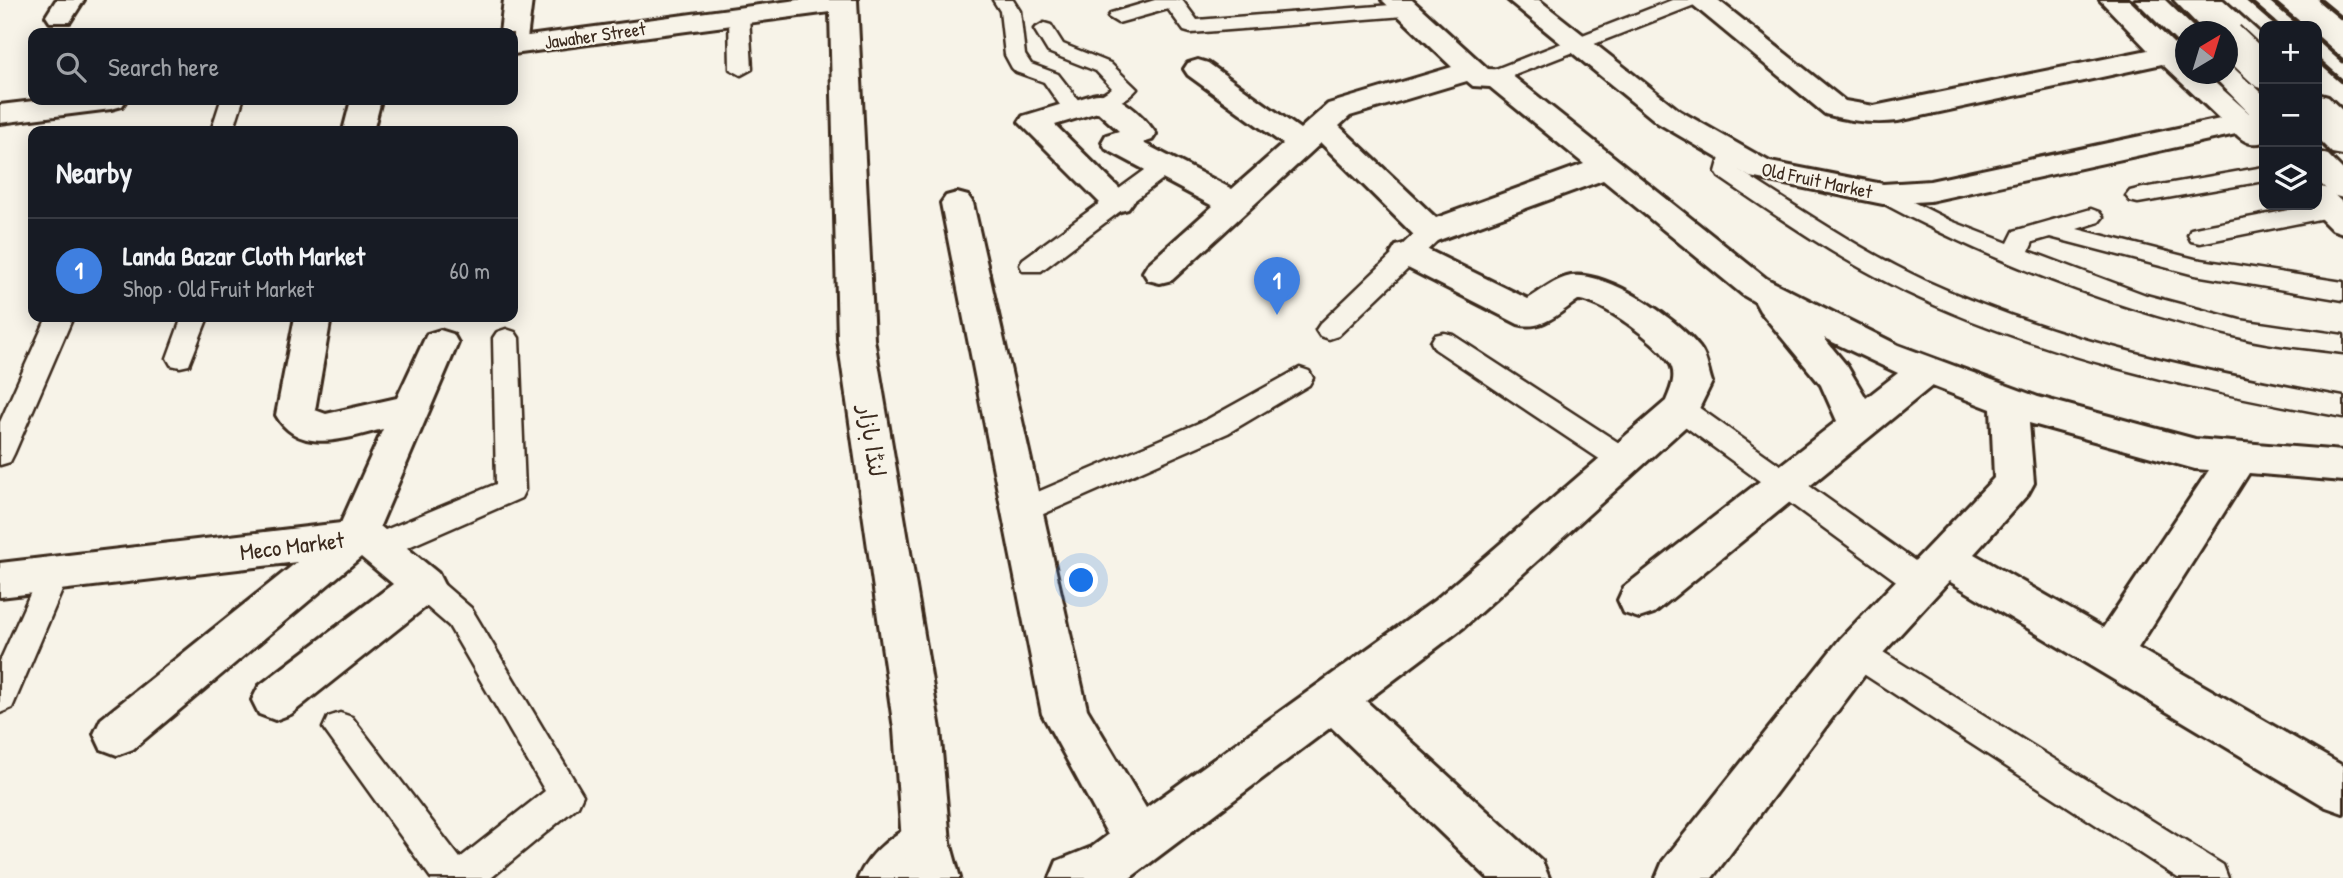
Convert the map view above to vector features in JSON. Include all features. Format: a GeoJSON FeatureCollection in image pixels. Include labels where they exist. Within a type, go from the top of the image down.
{"type":"FeatureCollection","features":[{"type":"Feature","properties":{"kind":"street"},"geometry":{"type":"LineString","coordinates":[[514,28],[517,0]]}},
{"type":"Feature","properties":{"kind":"street","name":"Old Fruit Market"},"geometry":{"type":"LineString","coordinates":[[1522,0],[1669,117],[1761,170],[1883,194],[1930,191],[2257,117]]}},
{"type":"Feature","properties":{"kind":"street"},"geometry":{"type":"LineString","coordinates":[[1701,0],[1836,108],[1855,114],[1874,116],[1898,112],[2175,58]]}},
{"type":"Feature","properties":{"kind":"street"},"geometry":{"type":"LineString","coordinates":[[2114,0],[2175,51]]}},
{"type":"Feature","properties":{"kind":"street"},"geometry":{"type":"LineString","coordinates":[[2148,0],[2175,45]]}},
{"type":"Feature","properties":{"kind":"street"},"geometry":{"type":"LineString","coordinates":[[2188,0],[2210,21]]}},
{"type":"Feature","properties":{"kind":"street"},"geometry":{"type":"LineString","coordinates":[[2207,0],[2259,65]]}},
{"type":"Feature","properties":{"kind":"street","name":"Jawaher Street"},"geometry":{"type":"LineString","coordinates":[[518,45],[843,1]]}},
{"type":"Feature","properties":{"kind":"street","name":"لنڈا بازار"},"geometry":{"type":"LineString","coordinates":[[843,1],[856,339],[917,729],[930,860]]}},
{"type":"Feature","properties":{"kind":"street"},"geometry":{"type":"LineString","coordinates":[[1400,5],[1762,291],[1840,384],[1853,407],[1858,426]]}},
{"type":"Feature","properties":{"kind":"street"},"geometry":{"type":"LineString","coordinates":[[1075,878],[1109,864],[1449,614],[1681,409],[1693,382],[1686,355],[1652,324],[1615,300],[1589,288],[1571,288],[1530,315],[1419,243],[1312,135],[1198,69]]}},
{"type":"Feature","properties":{"kind":"street"},"geometry":{"type":"LineString","coordinates":[[1160,272],[1339,110],[1483,73]]}},
{"type":"Feature","properties":{"kind":"street"},"geometry":{"type":"LineString","coordinates":[[2216,84],[2257,117]]}},
{"type":"Feature","properties":{"kind":"street"},"geometry":{"type":"LineString","coordinates":[[2233,84],[2257,117]]}},
{"type":"Feature","properties":{"kind":"street"},"geometry":{"type":"LineString","coordinates":[[0,114],[71,105]]}},
{"type":"Feature","properties":{"kind":"street"},"geometry":{"type":"LineString","coordinates":[[359,126],[365,105]]}},
{"type":"Feature","properties":{"kind":"street"},"geometry":{"type":"LineString","coordinates":[[1117,202],[1034,122],[1089,105],[1141,134],[1117,142],[1235,204]]}},
{"type":"Feature","properties":{"kind":"street"},"geometry":{"type":"LineString","coordinates":[[2324,115],[2343,146]]}},
{"type":"Feature","properties":{"kind":"street"},"geometry":{"type":"LineString","coordinates":[[1419,243],[1607,167]]}},
{"type":"Feature","properties":{"kind":"street"},"geometry":{"type":"LineString","coordinates":[[2322,175],[2333,204]]}},
{"type":"Feature","properties":{"kind":"street"},"geometry":{"type":"LineString","coordinates":[[957,203],[1065,714],[1139,842]]}},
{"type":"Feature","properties":{"kind":"street"},"geometry":{"type":"LineString","coordinates":[[1762,291],[1885,354],[2009,401],[2195,454],[2343,466]]}},
{"type":"Feature","properties":{"kind":"street"},"geometry":{"type":"LineString","coordinates":[[312,322],[295,415],[308,425],[326,428],[411,410]]}},
{"type":"Feature","properties":{"kind":"street"},"geometry":{"type":"LineString","coordinates":[[117,734],[366,543],[411,410],[440,343]]}},
{"type":"Feature","properties":{"kind":"street"},"geometry":{"type":"LineString","coordinates":[[1639,600],[1927,370]]}},
{"type":"Feature","properties":{"kind":"street"},"geometry":{"type":"LineString","coordinates":[[1681,878],[1856,652],[2014,483],[2009,401]]}},
{"type":"Feature","properties":{"kind":"street"},"geometry":{"type":"LineString","coordinates":[[2110,654],[2238,458]]}},
{"type":"Feature","properties":{"kind":"street","name":"Meco Market"},"geometry":{"type":"LineString","coordinates":[[0,580],[366,543],[423,585]]}},
{"type":"Feature","properties":{"kind":"street"},"geometry":{"type":"LineString","coordinates":[[1933,570],[2110,654],[2343,791]]}},
{"type":"Feature","properties":{"kind":"street"},"geometry":{"type":"LineString","coordinates":[[275,700],[423,585]]}},
{"type":"Feature","properties":{"kind":"street"},"geometry":{"type":"LineString","coordinates":[[1333,699],[1524,878]]}},
{"type":"Feature","properties":{"kind":"street"},"geometry":{"type":"LineString","coordinates":[[883,878],[930,860]]}},
{"type":"Feature","properties":{"kind":"lane"},"geometry":{"type":"LineString","coordinates":[[1003,0],[1010,11],[1015,55],[1023,68],[1051,78],[1089,105],[1126,89],[1103,67],[1055,48],[1044,29]]}},
{"type":"Feature","properties":{"kind":"lane"},"geometry":{"type":"LineString","coordinates":[[1483,73],[1577,43],[1690,0]]}},
{"type":"Feature","properties":{"kind":"lane"},"geometry":{"type":"LineString","coordinates":[[1118,17],[1173,2],[1191,27],[1400,5]]}},
{"type":"Feature","properties":{"kind":"lane"},"geometry":{"type":"LineString","coordinates":[[739,16],[741,69]]}},
{"type":"Feature","properties":{"kind":"lane"},"geometry":{"type":"LineString","coordinates":[[224,126],[230,105]]}},
{"type":"Feature","properties":{"kind":"lane"},"geometry":{"type":"LineString","coordinates":[[1732,154],[1727,172],[1802,223],[1909,283],[2042,336],[2149,367],[2232,388],[2343,407]]}},
{"type":"Feature","properties":{"kind":"lane"},"geometry":{"type":"LineString","coordinates":[[1032,265],[1164,167]]}},
{"type":"Feature","properties":{"kind":"lane"},"geometry":{"type":"LineString","coordinates":[[2138,196],[2259,175]]}},
{"type":"Feature","properties":{"kind":"lane"},"geometry":{"type":"LineString","coordinates":[[1883,194],[1943,226],[2164,309],[2239,329],[2343,344]]}},
{"type":"Feature","properties":{"kind":"lane"},"geometry":{"type":"LineString","coordinates":[[2200,235],[2333,204]]}},
{"type":"Feature","properties":{"kind":"lane"},"geometry":{"type":"LineString","coordinates":[[2015,255],[2023,237],[2091,217]]}},
{"type":"Feature","properties":{"kind":"lane"},"geometry":{"type":"LineString","coordinates":[[2050,229],[2115,250],[2174,264],[2343,291]]}},
{"type":"Feature","properties":{"kind":"lane"},"geometry":{"type":"LineString","coordinates":[[1329,330],[1419,243]]}},
{"type":"Feature","properties":{"kind":"lane"},"geometry":{"type":"LineString","coordinates":[[0,454],[59,322]]}},
{"type":"Feature","properties":{"kind":"lane"},"geometry":{"type":"LineString","coordinates":[[180,358],[193,322]]}},
{"type":"Feature","properties":{"kind":"lane"},"geometry":{"type":"LineString","coordinates":[[366,543],[511,490],[506,338]]}},
{"type":"Feature","properties":{"kind":"lane"},"geometry":{"type":"LineString","coordinates":[[1444,342],[1623,460]]}},
{"type":"Feature","properties":{"kind":"lane"},"geometry":{"type":"LineString","coordinates":[[1023,511],[1218,426],[1300,378]]}},
{"type":"Feature","properties":{"kind":"lane"},"geometry":{"type":"LineString","coordinates":[[1681,409],[1784,485],[1933,570]]}},
{"type":"Feature","properties":{"kind":"lane"},"geometry":{"type":"LineString","coordinates":[[0,698],[54,574]]}},
{"type":"Feature","properties":{"kind":"lane"},"geometry":{"type":"LineString","coordinates":[[423,585],[460,617],[566,795],[463,878]]}},
{"type":"Feature","properties":{"kind":"lane"},"geometry":{"type":"LineString","coordinates":[[1856,652],[2210,878]]}},
{"type":"Feature","properties":{"kind":"lane"},"geometry":{"type":"LineString","coordinates":[[340,728],[453,878]]}},
{"type":"Feature","properties":{"kind":"railway"},"geometry":{"type":"LineString","coordinates":[[2248,0],[2272,21]]}},
{"type":"Feature","properties":{"kind":"railway"},"geometry":{"type":"LineString","coordinates":[[2271,0],[2296,21]]}},
{"type":"Feature","properties":{"kind":"railway"},"geometry":{"type":"LineString","coordinates":[[2320,0],[2343,19]]}},
{"type":"Feature","properties":{"kind":"railway"},"geometry":{"type":"LineString","coordinates":[[2322,42],[2343,61]]}},
{"type":"Feature","properties":{"kind":"railway"},"geometry":{"type":"LineString","coordinates":[[2322,63],[2343,82]]}},
{"type":"Feature","properties":{"kind":"place","name":"Landa Bazar Cloth Market"},"geometry":{"type":"Point","coordinates":[1277,315]}}]}
